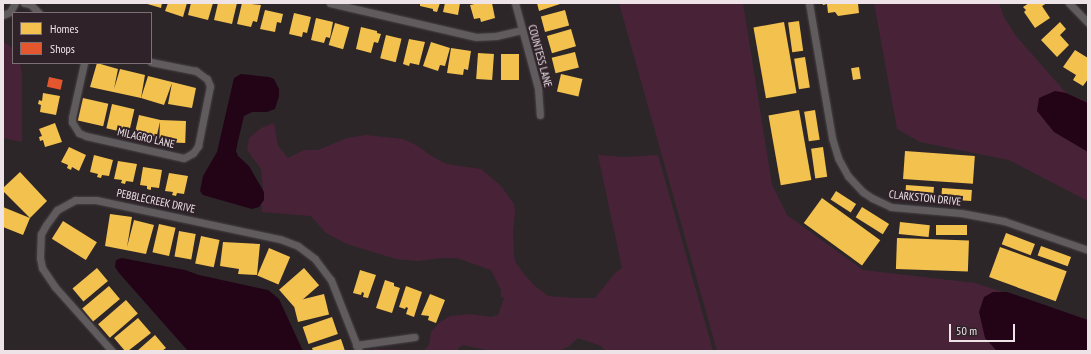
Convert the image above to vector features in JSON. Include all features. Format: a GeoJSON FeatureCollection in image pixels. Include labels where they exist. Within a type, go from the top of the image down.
{"type":"FeatureCollection","features":[{"type":"Feature","properties":{"kind":"street"},"geometry":{"type":"LineString","coordinates":[[3,15],[10,12],[14,3]]}},
{"type":"Feature","properties":{"kind":"street"},"geometry":{"type":"LineString","coordinates":[[24,3],[30,4],[38,12]]}},
{"type":"Feature","properties":{"kind":"street"},"geometry":{"type":"LineString","coordinates":[[330,3],[476,37],[496,36],[522,30]]}},
{"type":"Feature","properties":{"kind":"street","name":"COUNTESS LANE"},"geometry":{"type":"LineString","coordinates":[[515,3],[539,95],[540,115]]}},
{"type":"Feature","properties":{"kind":"street","name":"CLARKSTON DRIVE"},"geometry":{"type":"LineString","coordinates":[[808,3],[832,138],[838,158],[848,176],[863,192],[876,201],[891,206],[962,212],[1004,221],[1088,250]]}},
{"type":"Feature","properties":{"kind":"street"},"geometry":{"type":"LineString","coordinates":[[1069,3],[1088,22]]}},
{"type":"Feature","properties":{"kind":"street","name":"MILAGRO LANE"},"geometry":{"type":"LineString","coordinates":[[84,64],[72,117],[72,122],[79,133],[86,136],[184,158],[193,153],[198,146],[210,86],[207,79],[196,71],[152,62]]}},
{"type":"Feature","properties":{"kind":"street","name":"PEBBLECREEK DRIVE"},"geometry":{"type":"LineString","coordinates":[[112,351],[55,287],[42,268],[40,258],[41,234],[57,210],[75,200],[96,200],[280,239],[298,246],[315,259],[331,280],[357,348]]}},
{"type":"Feature","properties":{"kind":"street"},"geometry":{"type":"LineString","coordinates":[[357,348],[414,337]]}},
{"type":"Feature","properties":{"kind":"shaded area"},"geometry":{"type":"Polygon","coordinates":[[[619,3],[743,3],[772,185],[787,215],[863,270],[975,283],[1088,320],[1088,351],[717,351],[619,3]]]}},
{"type":"Feature","properties":{"kind":"shaded area"},"geometry":{"type":"Polygon","coordinates":[[[874,3],[999,3],[1004,17],[1016,36],[1066,93],[1088,102],[1088,201],[1009,160],[920,142],[897,129],[874,3]]]}},
{"type":"Feature","properties":{"kind":"shaded area"},"geometry":{"type":"Polygon","coordinates":[[[3,41],[12,48],[12,64],[20,64],[22,73],[22,142],[3,138],[3,41]]]}},
{"type":"Feature","properties":{"kind":"shaded area"},"geometry":{"type":"Polygon","coordinates":[[[241,74],[269,77],[274,79],[279,89],[279,96],[275,109],[267,112],[252,112],[244,116],[238,141],[236,151],[238,156],[249,166],[264,192],[264,200],[259,207],[252,209],[203,195],[200,191],[203,176],[217,152],[234,78],[241,74]]]}},
{"type":"Feature","properties":{"kind":"shaded area"},"geometry":{"type":"Polygon","coordinates":[[[1055,91],[1066,93],[1088,103],[1088,152],[1054,132],[1037,111],[1039,98],[1055,91]]]}},
{"type":"Feature","properties":{"kind":"shaded area"},"geometry":{"type":"Polygon","coordinates":[[[274,123],[278,146],[288,158],[304,150],[318,150],[347,138],[366,135],[403,139],[418,146],[446,164],[481,169],[501,186],[514,204],[515,213],[513,233],[514,256],[516,263],[535,286],[548,296],[595,298],[615,273],[622,268],[598,155],[624,157],[658,155],[713,351],[606,351],[601,346],[578,338],[568,347],[558,351],[492,351],[463,345],[458,348],[458,351],[373,351],[373,349],[424,350],[429,345],[431,332],[440,322],[451,316],[470,314],[491,317],[498,315],[504,298],[501,297],[501,290],[491,270],[457,258],[441,258],[418,261],[396,259],[347,244],[326,233],[311,216],[262,212],[261,200],[263,190],[261,169],[247,150],[249,138],[261,128],[274,123]]]}},
{"type":"Feature","properties":{"kind":"shaded area"},"geometry":{"type":"Polygon","coordinates":[[[122,258],[185,270],[199,275],[268,290],[279,299],[303,351],[188,351],[119,273],[115,267],[116,260],[122,258]]]}},
{"type":"Feature","properties":{"kind":"shaded area"},"geometry":{"type":"Polygon","coordinates":[[[993,292],[1007,292],[1088,320],[1088,351],[996,350],[985,338],[979,312],[984,297],[993,292]]]}},
{"type":"Feature","properties":{"kind":"building: Homes"},"geometry":{"type":"Polygon","coordinates":[[[144,3],[162,3],[161,8],[144,3]]]}},
{"type":"Feature","properties":{"kind":"building: Homes"},"geometry":{"type":"Polygon","coordinates":[[[168,3],[187,3],[183,17],[165,11],[168,3]]]}},
{"type":"Feature","properties":{"kind":"building: Homes"},"geometry":{"type":"Polygon","coordinates":[[[191,3],[213,3],[208,20],[188,15],[191,3]]]}},
{"type":"Feature","properties":{"kind":"building: Homes"},"geometry":{"type":"Polygon","coordinates":[[[218,3],[237,3],[232,24],[214,20],[218,3]]]}},
{"type":"Feature","properties":{"kind":"building: Homes"},"geometry":{"type":"Polygon","coordinates":[[[242,3],[261,5],[257,22],[253,21],[251,27],[237,24],[242,3]]]}},
{"type":"Feature","properties":{"kind":"building: Homes"},"geometry":{"type":"Polygon","coordinates":[[[420,3],[440,3],[437,12],[433,11],[433,9],[420,6],[420,3]]]}},
{"type":"Feature","properties":{"kind":"building: Homes"},"geometry":{"type":"Polygon","coordinates":[[[445,3],[460,3],[458,15],[443,12],[445,3]]]}},
{"type":"Feature","properties":{"kind":"building: Homes"},"geometry":{"type":"Polygon","coordinates":[[[492,3],[495,18],[481,22],[480,18],[474,19],[470,5],[492,3]]]}},
{"type":"Feature","properties":{"kind":"building: Homes"},"geometry":{"type":"Polygon","coordinates":[[[537,3],[563,3],[539,11],[537,3]]]}},
{"type":"Feature","properties":{"kind":"building: Homes"},"geometry":{"type":"Polygon","coordinates":[[[822,3],[858,3],[859,13],[838,16],[835,12],[828,13],[827,4],[823,5],[822,3]]]}},
{"type":"Feature","properties":{"kind":"building: Homes"},"geometry":{"type":"Polygon","coordinates":[[[1029,3],[1047,3],[1042,6],[1050,18],[1035,28],[1024,12],[1026,10],[1023,7],[1029,3]]]}},
{"type":"Feature","properties":{"kind":"building: Homes"},"geometry":{"type":"Polygon","coordinates":[[[265,10],[283,14],[281,23],[277,22],[275,32],[260,29],[265,10]]]}},
{"type":"Feature","properties":{"kind":"building: Homes"},"geometry":{"type":"Polygon","coordinates":[[[565,10],[569,25],[545,32],[541,16],[565,10]]]}},
{"type":"Feature","properties":{"kind":"building: Homes"},"geometry":{"type":"Polygon","coordinates":[[[294,13],[311,17],[307,33],[303,32],[302,37],[289,34],[294,13]]]}},
{"type":"Feature","properties":{"kind":"building: Homes"},"geometry":{"type":"Polygon","coordinates":[[[316,18],[333,22],[330,38],[326,37],[324,43],[311,40],[316,18]]]}},
{"type":"Feature","properties":{"kind":"building: Homes"},"geometry":{"type":"Polygon","coordinates":[[[799,21],[803,51],[792,52],[788,23],[799,21]]]}},
{"type":"Feature","properties":{"kind":"building: Homes"},"geometry":{"type":"Polygon","coordinates":[[[784,22],[797,93],[766,98],[753,27],[784,22]]]}},
{"type":"Feature","properties":{"kind":"building: Homes"},"geometry":{"type":"Polygon","coordinates":[[[1060,22],[1066,29],[1060,35],[1069,45],[1057,57],[1041,40],[1060,22]]]}},
{"type":"Feature","properties":{"kind":"building: Homes"},"geometry":{"type":"Polygon","coordinates":[[[335,23],[349,27],[343,49],[329,45],[335,23]]]}},
{"type":"Feature","properties":{"kind":"building: Homes"},"geometry":{"type":"Polygon","coordinates":[[[361,27],[377,31],[377,33],[381,34],[378,43],[374,42],[371,53],[356,49],[361,27]]]}},
{"type":"Feature","properties":{"kind":"building: Homes"},"geometry":{"type":"Polygon","coordinates":[[[571,29],[576,46],[552,53],[547,36],[571,29]]]}},
{"type":"Feature","properties":{"kind":"building: Homes"},"geometry":{"type":"Polygon","coordinates":[[[386,35],[402,39],[396,62],[380,58],[386,35]]]}},
{"type":"Feature","properties":{"kind":"building: Homes"},"geometry":{"type":"Polygon","coordinates":[[[409,39],[425,42],[419,65],[410,63],[409,66],[403,64],[409,39]]]}},
{"type":"Feature","properties":{"kind":"building: Homes"},"geometry":{"type":"Polygon","coordinates":[[[431,42],[450,48],[445,66],[440,65],[438,71],[423,66],[431,42]]]}},
{"type":"Feature","properties":{"kind":"building: Homes"},"geometry":{"type":"Polygon","coordinates":[[[451,48],[471,51],[468,70],[464,69],[463,75],[447,73],[451,48]]]}},
{"type":"Feature","properties":{"kind":"building: Homes"},"geometry":{"type":"Polygon","coordinates":[[[1075,50],[1088,58],[1088,79],[1083,86],[1073,80],[1076,75],[1063,67],[1075,50]]]}},
{"type":"Feature","properties":{"kind":"building: Homes"},"geometry":{"type":"Polygon","coordinates":[[[575,52],[579,68],[556,73],[552,58],[575,52]]]}},
{"type":"Feature","properties":{"kind":"building: Homes"},"geometry":{"type":"Polygon","coordinates":[[[478,53],[494,54],[492,80],[476,79],[478,53]]]}},
{"type":"Feature","properties":{"kind":"building: Homes"},"geometry":{"type":"Polygon","coordinates":[[[501,54],[519,54],[519,80],[501,80],[501,54]]]}},
{"type":"Feature","properties":{"kind":"building: Homes"},"geometry":{"type":"Polygon","coordinates":[[[805,57],[810,88],[799,89],[794,59],[805,57]]]}},
{"type":"Feature","properties":{"kind":"building: Homes"},"geometry":{"type":"Polygon","coordinates":[[[97,64],[118,69],[114,89],[120,69],[145,75],[141,98],[90,87],[97,64]]]}},
{"type":"Feature","properties":{"kind":"building: Homes"},"geometry":{"type":"Polygon","coordinates":[[[859,67],[861,79],[853,80],[851,68],[859,67]]]}},
{"type":"Feature","properties":{"kind":"building: Homes"},"geometry":{"type":"Polygon","coordinates":[[[561,74],[582,79],[578,96],[557,92],[561,74]]]}},
{"type":"Feature","properties":{"kind":"building: Homes"},"geometry":{"type":"Polygon","coordinates":[[[148,76],[196,88],[192,108],[168,104],[172,83],[164,105],[141,98],[148,76]]]}},
{"type":"Feature","properties":{"kind":"building: Homes"},"geometry":{"type":"Polygon","coordinates":[[[43,93],[60,96],[56,115],[40,112],[41,105],[38,104],[39,100],[42,101],[43,93]]]}},
{"type":"Feature","properties":{"kind":"building: Homes"},"geometry":{"type":"Polygon","coordinates":[[[83,98],[108,104],[103,126],[78,120],[83,98]]]}},
{"type":"Feature","properties":{"kind":"building: Homes"},"geometry":{"type":"Polygon","coordinates":[[[112,104],[134,109],[129,134],[106,128],[112,104]]]}},
{"type":"Feature","properties":{"kind":"building: Homes"},"geometry":{"type":"Polygon","coordinates":[[[799,110],[811,180],[781,185],[768,115],[799,110]]]}},
{"type":"Feature","properties":{"kind":"building: Homes"},"geometry":{"type":"Polygon","coordinates":[[[815,110],[820,140],[809,141],[804,112],[815,110]]]}},
{"type":"Feature","properties":{"kind":"building: Homes"},"geometry":{"type":"Polygon","coordinates":[[[139,115],[160,120],[155,141],[134,136],[139,115]]]}},
{"type":"Feature","properties":{"kind":"building: Homes"},"geometry":{"type":"Polygon","coordinates":[[[160,120],[186,121],[185,143],[159,142],[160,120]]]}},
{"type":"Feature","properties":{"kind":"building: Homes"},"geometry":{"type":"Polygon","coordinates":[[[55,123],[62,142],[45,147],[43,140],[40,141],[39,137],[42,136],[39,129],[55,123]]]}},
{"type":"Feature","properties":{"kind":"building: Homes"},"geometry":{"type":"Polygon","coordinates":[[[69,147],[86,155],[79,171],[72,167],[71,170],[67,168],[68,165],[61,162],[69,147]]]}},
{"type":"Feature","properties":{"kind":"building: Homes"},"geometry":{"type":"Polygon","coordinates":[[[823,147],[827,177],[815,178],[811,149],[823,147]]]}},
{"type":"Feature","properties":{"kind":"building: Homes"},"geometry":{"type":"Polygon","coordinates":[[[905,151],[975,156],[973,184],[903,179],[905,151]]]}},
{"type":"Feature","properties":{"kind":"building: Homes"},"geometry":{"type":"Polygon","coordinates":[[[94,155],[113,160],[109,176],[102,175],[101,178],[97,177],[98,174],[90,172],[94,155]]]}},
{"type":"Feature","properties":{"kind":"building: Homes"},"geometry":{"type":"Polygon","coordinates":[[[118,161],[137,164],[133,182],[126,181],[125,184],[121,183],[122,180],[114,179],[118,161]]]}},
{"type":"Feature","properties":{"kind":"building: Homes"},"geometry":{"type":"Polygon","coordinates":[[[143,167],[162,170],[159,188],[151,187],[151,190],[147,189],[147,186],[140,185],[143,167]]]}},
{"type":"Feature","properties":{"kind":"building: Homes"},"geometry":{"type":"Polygon","coordinates":[[[20,172],[47,201],[30,218],[3,191],[3,188],[20,172]]]}},
{"type":"Feature","properties":{"kind":"building: Homes"},"geometry":{"type":"Polygon","coordinates":[[[169,173],[188,176],[184,194],[177,193],[176,196],[172,195],[173,192],[165,191],[169,173]]]}},
{"type":"Feature","properties":{"kind":"building: Homes"},"geometry":{"type":"Polygon","coordinates":[[[906,185],[934,187],[933,197],[905,195],[906,185]]]}},
{"type":"Feature","properties":{"kind":"building: Homes"},"geometry":{"type":"Polygon","coordinates":[[[942,188],[972,190],[971,201],[941,199],[942,188]]]}},
{"type":"Feature","properties":{"kind":"building: Homes"},"geometry":{"type":"Polygon","coordinates":[[[836,191],[856,204],[851,212],[831,199],[836,191]]]}},
{"type":"Feature","properties":{"kind":"building: Homes"},"geometry":{"type":"Polygon","coordinates":[[[822,198],[880,240],[862,265],[804,223],[822,198]]]}},
{"type":"Feature","properties":{"kind":"building: Homes"},"geometry":{"type":"Polygon","coordinates":[[[3,207],[30,218],[23,235],[3,227],[3,207]]]}},
{"type":"Feature","properties":{"kind":"building: Homes"},"geometry":{"type":"Polygon","coordinates":[[[862,207],[889,224],[883,234],[856,217],[862,207]]]}},
{"type":"Feature","properties":{"kind":"building: Homes"},"geometry":{"type":"Polygon","coordinates":[[[110,214],[132,217],[127,247],[134,220],[154,225],[146,254],[105,246],[110,214]]]}},
{"type":"Feature","properties":{"kind":"building: Homes"},"geometry":{"type":"Polygon","coordinates":[[[63,221],[97,242],[86,260],[52,239],[63,221]]]}},
{"type":"Feature","properties":{"kind":"building: Homes"},"geometry":{"type":"Polygon","coordinates":[[[900,222],[930,225],[929,237],[899,234],[900,222]]]}},
{"type":"Feature","properties":{"kind":"building: Homes"},"geometry":{"type":"Polygon","coordinates":[[[159,224],[176,228],[169,256],[152,252],[159,224]]]}},
{"type":"Feature","properties":{"kind":"building: Homes"},"geometry":{"type":"Polygon","coordinates":[[[936,225],[967,225],[967,235],[936,235],[936,225]]]}},
{"type":"Feature","properties":{"kind":"building: Homes"},"geometry":{"type":"Polygon","coordinates":[[[179,231],[196,234],[191,260],[174,257],[179,231]]]}},
{"type":"Feature","properties":{"kind":"building: Homes"},"geometry":{"type":"Polygon","coordinates":[[[1006,233],[1035,244],[1031,255],[1002,244],[1006,233]]]}},
{"type":"Feature","properties":{"kind":"building: Homes"},"geometry":{"type":"Polygon","coordinates":[[[201,236],[220,240],[214,267],[195,263],[201,236]]]}},
{"type":"Feature","properties":{"kind":"building: Homes"},"geometry":{"type":"Polygon","coordinates":[[[897,238],[969,241],[968,271],[896,269],[897,238]]]}},
{"type":"Feature","properties":{"kind":"building: Homes"},"geometry":{"type":"Polygon","coordinates":[[[223,242],[260,244],[257,275],[238,274],[239,269],[220,266],[223,242]]]}},
{"type":"Feature","properties":{"kind":"building: Homes"},"geometry":{"type":"Polygon","coordinates":[[[1041,246],[1071,257],[1068,266],[1038,255],[1041,246]]]}},
{"type":"Feature","properties":{"kind":"building: Homes"},"geometry":{"type":"Polygon","coordinates":[[[1000,247],[1067,271],[1056,301],[989,277],[1000,247]]]}},
{"type":"Feature","properties":{"kind":"building: Homes"},"geometry":{"type":"Polygon","coordinates":[[[269,248],[290,257],[278,285],[257,276],[269,248]]]}},
{"type":"Feature","properties":{"kind":"building: Homes"},"geometry":{"type":"Polygon","coordinates":[[[97,268],[108,281],[83,302],[72,289],[97,268]]]}},
{"type":"Feature","properties":{"kind":"building: Homes"},"geometry":{"type":"Polygon","coordinates":[[[304,268],[319,285],[294,307],[279,290],[304,268]]]}},
{"type":"Feature","properties":{"kind":"building: Homes"},"geometry":{"type":"Polygon","coordinates":[[[360,270],[376,275],[368,298],[363,297],[364,293],[362,292],[361,295],[353,293],[360,270]]]}},
{"type":"Feature","properties":{"kind":"building: Homes"},"geometry":{"type":"Polygon","coordinates":[[[385,280],[394,283],[394,286],[400,288],[392,313],[376,308],[385,280]]]}},
{"type":"Feature","properties":{"kind":"building: Homes"},"geometry":{"type":"Polygon","coordinates":[[[109,286],[120,299],[93,322],[82,308],[109,286]]]}},
{"type":"Feature","properties":{"kind":"building: Homes"},"geometry":{"type":"Polygon","coordinates":[[[406,286],[422,292],[414,317],[406,314],[408,308],[406,307],[405,309],[399,307],[406,286]]]}},
{"type":"Feature","properties":{"kind":"building: Homes"},"geometry":{"type":"Polygon","coordinates":[[[324,294],[329,314],[298,322],[293,302],[324,294]]]}},
{"type":"Feature","properties":{"kind":"building: Homes"},"geometry":{"type":"Polygon","coordinates":[[[430,294],[445,300],[436,323],[428,320],[429,316],[421,315],[430,294]]]}},
{"type":"Feature","properties":{"kind":"building: Homes"},"geometry":{"type":"Polygon","coordinates":[[[126,300],[138,314],[110,338],[98,324],[126,300]]]}},
{"type":"Feature","properties":{"kind":"building: Homes"},"geometry":{"type":"Polygon","coordinates":[[[332,317],[338,334],[309,344],[303,327],[332,317]]]}},
{"type":"Feature","properties":{"kind":"building: Homes"},"geometry":{"type":"Polygon","coordinates":[[[138,318],[151,333],[128,351],[125,351],[114,338],[138,318]]]}},
{"type":"Feature","properties":{"kind":"building: Homes"},"geometry":{"type":"Polygon","coordinates":[[[155,335],[166,348],[162,351],[137,351],[155,335]]]}},
{"type":"Feature","properties":{"kind":"building: Homes"},"geometry":{"type":"Polygon","coordinates":[[[341,339],[345,351],[313,351],[312,348],[341,339]]]}},
{"type":"Feature","properties":{"kind":"building: Shops"},"geometry":{"type":"Polygon","coordinates":[[[49,77],[63,80],[61,90],[47,87],[49,77]]]}}]}
